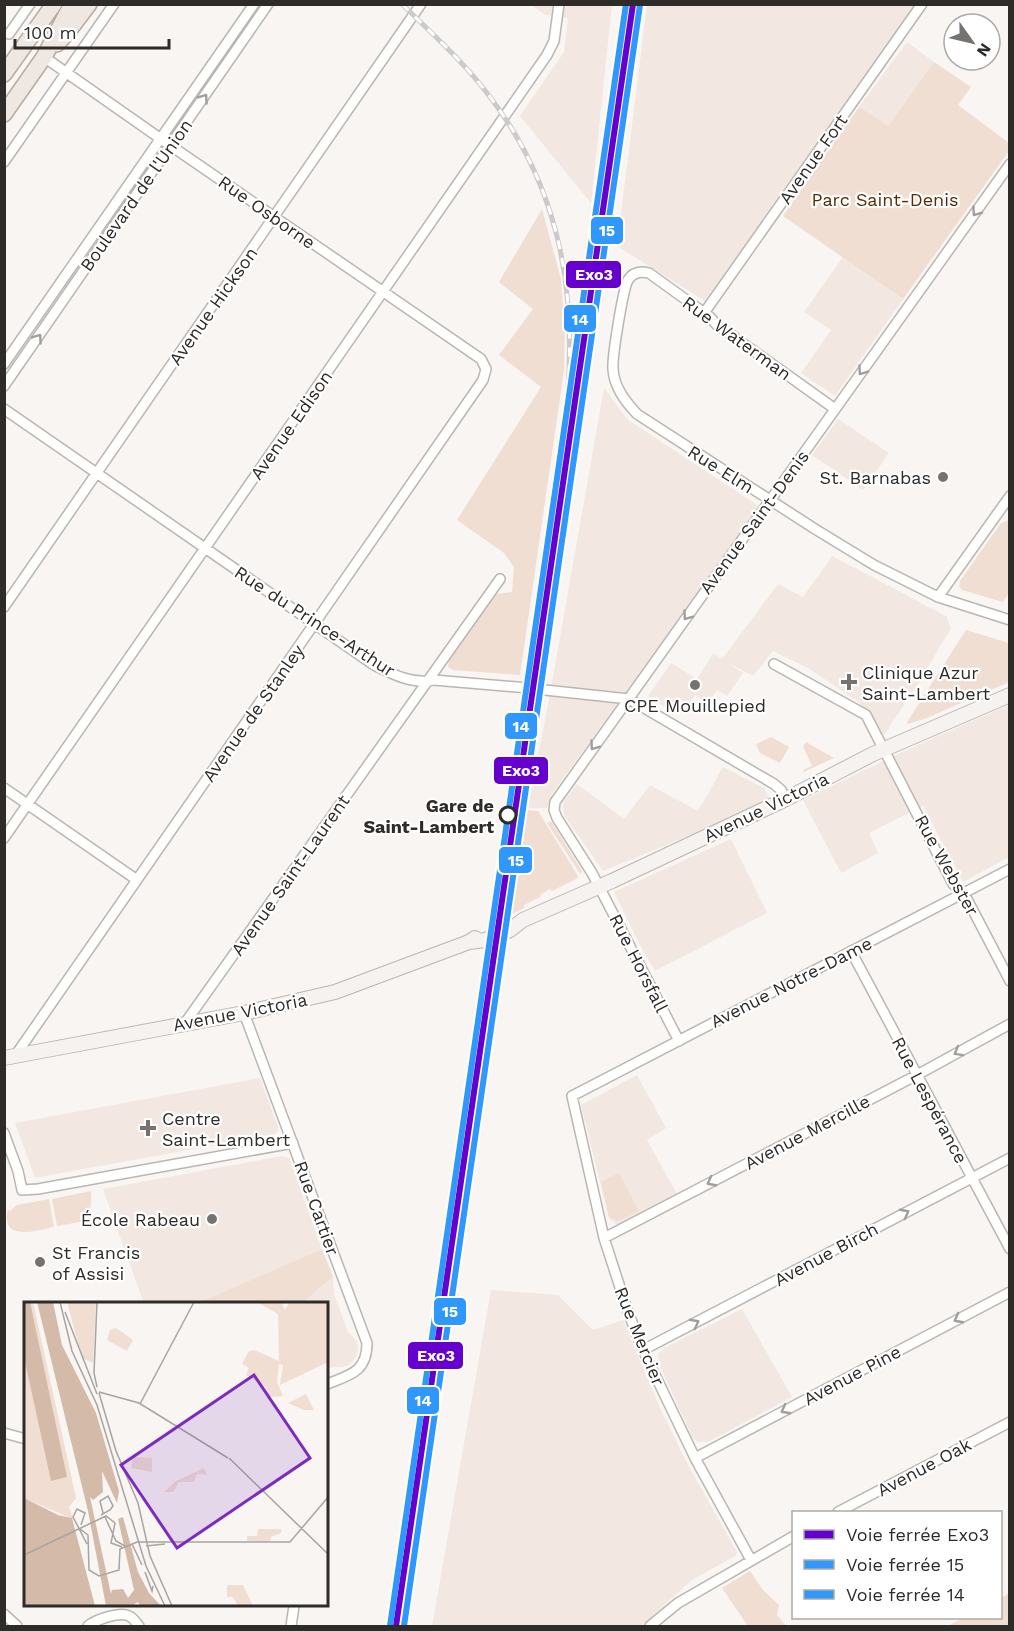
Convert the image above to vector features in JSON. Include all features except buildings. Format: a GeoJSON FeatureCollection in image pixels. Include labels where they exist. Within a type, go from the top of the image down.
{"type":"FeatureCollection","features":[{"type":"Feature","properties":{"kind":"main road"},"geometry":{"type":"LineString","coordinates":[[4,74],[54,4]]}},
{"type":"Feature","properties":{"kind":"main road"},"geometry":{"type":"LineString","coordinates":[[4,114],[44,57],[72,4]]}},
{"type":"Feature","properties":{"kind":"main road"},"geometry":{"type":"LineString","coordinates":[[44,57],[67,33],[88,4]]}},
{"type":"Feature","properties":{"kind":"main road"},"geometry":{"type":"LineString","coordinates":[[19,93],[28,56],[24,45]]}},
{"type":"Feature","properties":{"kind":"street"},"geometry":{"type":"LineString","coordinates":[[24,45],[7,32],[30,4]]}},
{"type":"Feature","properties":{"kind":"street"},"geometry":{"type":"LineString","coordinates":[[4,162],[114,4]]}},
{"type":"Feature","properties":{"kind":"street","name":"Boulevard de l'Union"},"geometry":{"type":"LineString","coordinates":[[4,364],[254,4]]}},
{"type":"Feature","properties":{"kind":"street","name":"Boulevard de l'Union"},"geometry":{"type":"LineString","coordinates":[[4,386],[268,4]]}},
{"type":"Feature","properties":{"kind":"street","name":"Avenue Hickson"},"geometry":{"type":"LineString","coordinates":[[4,607],[421,4]]}},
{"type":"Feature","properties":{"kind":"street","name":"Avenue Edison"},"geometry":{"type":"LineString","coordinates":[[4,838],[384,293],[550,50],[555,36],[559,4]]}},
{"type":"Feature","properties":{"kind":"street","name":"Avenue Fort"},"geometry":{"type":"LineString","coordinates":[[704,313],[922,4]]}},
{"type":"Feature","properties":{"kind":"street","name":"Rue Osborne"},"geometry":{"type":"LineString","coordinates":[[44,57],[481,359],[486,369]]}},
{"type":"Feature","properties":{"kind":"street","name":"Avenue Saint-Denis"},"geometry":{"type":"LineString","coordinates":[[598,886],[557,818],[554,806],[1010,164]]}},
{"type":"Feature","properties":{"kind":"street","name":"Rue Waterman"},"geometry":{"type":"LineString","coordinates":[[637,272],[649,273],[835,409]]}},
{"type":"Feature","properties":{"kind":"street","name":"Rue Elm"},"geometry":{"type":"LineString","coordinates":[[637,272],[628,280],[625,290],[612,368],[618,388],[626,402],[637,414],[874,565],[938,597],[1010,621]]}},
{"type":"Feature","properties":{"kind":"street","name":"Avenue de Stanley"},"geometry":{"type":"LineString","coordinates":[[10,1057],[137,880],[315,624],[483,380],[486,369]]}},
{"type":"Feature","properties":{"kind":"street","name":"Rue du Prince-Arthur"},"geometry":{"type":"LineString","coordinates":[[4,408],[374,665],[400,678],[427,682],[434,680],[517,687],[628,699],[774,784],[786,799]]}},
{"type":"Feature","properties":{"kind":"street"},"geometry":{"type":"LineString","coordinates":[[938,597],[1010,496]]}},
{"type":"Feature","properties":{"kind":"street","name":"Avenue Saint-Laurent"},"geometry":{"type":"LineString","coordinates":[[185,1023],[500,579]]}},
{"type":"Feature","properties":{"kind":"street","name":"Rue Webster"},"geometry":{"type":"LineString","coordinates":[[774,664],[866,715],[953,884],[967,899],[1010,981]]}},
{"type":"Feature","properties":{"kind":"street","name":"Avenue Victoria"},"geometry":{"type":"LineString","coordinates":[[10,1057],[244,1013],[335,992],[469,942],[484,932],[523,920],[786,799],[885,749],[1010,695]]}},
{"type":"Feature","properties":{"kind":"street"},"geometry":{"type":"LineString","coordinates":[[4,788],[137,880]]}},
{"type":"Feature","properties":{"kind":"street","name":"Avenue Notre-Dame"},"geometry":{"type":"LineString","coordinates":[[572,1096],[1010,869]]}},
{"type":"Feature","properties":{"kind":"street","name":"Rue Horsfall"},"geometry":{"type":"LineString","coordinates":[[598,886],[679,1041]]}},
{"type":"Feature","properties":{"kind":"street","name":"Rue Lespérance"},"geometry":{"type":"LineString","coordinates":[[851,951],[1010,1249]]}},
{"type":"Feature","properties":{"kind":"street","name":"Rue Cartier"},"geometry":{"type":"LineString","coordinates":[[244,1013],[367,1343],[366,1358],[358,1370],[328,1384]]}},
{"type":"Feature","properties":{"kind":"street","name":"Avenue Mercille"},"geometry":{"type":"LineString","coordinates":[[604,1238],[1010,1024]]}},
{"type":"Feature","properties":{"kind":"street","name":"Rue Mercier"},"geometry":{"type":"LineString","coordinates":[[572,1096],[604,1238],[628,1312],[643,1350],[695,1458],[752,1560]]}},
{"type":"Feature","properties":{"kind":"street"},"geometry":{"type":"LineString","coordinates":[[4,1133],[18,1171],[22,1190],[293,1143]]}},
{"type":"Feature","properties":{"kind":"street","name":"Avenue Birch"},"geometry":{"type":"LineString","coordinates":[[643,1350],[1010,1158]]}},
{"type":"Feature","properties":{"kind":"street","name":"Avenue Pine"},"geometry":{"type":"LineString","coordinates":[[695,1458],[1010,1292]]}},
{"type":"Feature","properties":{"kind":"street","name":"Avenue Oak"},"geometry":{"type":"LineString","coordinates":[[840,1511],[1010,1422]]}},
{"type":"Feature","properties":{"kind":"street"},"geometry":{"type":"LineString","coordinates":[[6,1435],[24,1439]]}},
{"type":"Feature","properties":{"kind":"street"},"geometry":{"type":"LineString","coordinates":[[650,1626],[678,1603],[792,1537]]}},
{"type":"Feature","properties":{"kind":"street"},"geometry":{"type":"LineString","coordinates":[[291,1626],[294,1607]]}},
{"type":"Feature","properties":{"kind":"street"},"geometry":{"type":"LineString","coordinates":[[4,1614],[17,1626]]}},
{"type":"Feature","properties":{"kind":"street"},"geometry":{"type":"LineString","coordinates":[[87,1626],[106,1617],[123,1614],[132,1616],[139,1626]]}},
{"type":"Feature","properties":{"kind":"shaded area"},"geometry":{"type":"Polygon","coordinates":[[[531,5],[612,5],[591,203],[520,116],[564,52],[568,18],[545,15],[531,5]]]}},
{"type":"Feature","properties":{"kind":"shaded area"},"geometry":{"type":"Polygon","coordinates":[[[647,5],[916,5],[705,301],[617,246],[647,5]]]}},
{"type":"Feature","properties":{"kind":"shaded area"},"geometry":{"type":"Polygon","coordinates":[[[907,42],[934,62],[888,127],[859,107],[907,42]]]}},
{"type":"Feature","properties":{"kind":"shaded area"},"geometry":{"type":"Polygon","coordinates":[[[843,257],[903,299],[835,396],[801,373],[831,330],[804,312],[843,257]]]}},
{"type":"Feature","properties":{"kind":"shaded area"},"geometry":{"type":"Polygon","coordinates":[[[604,388],[627,419],[760,507],[552,794],[547,808],[528,808],[550,694],[604,388]]]}},
{"type":"Feature","properties":{"kind":"shaded area"},"geometry":{"type":"Polygon","coordinates":[[[838,419],[889,453],[863,490],[812,455],[838,419]]]}},
{"type":"Feature","properties":{"kind":"shaded area"},"geometry":{"type":"Polygon","coordinates":[[[832,556],[946,616],[951,628],[920,681],[884,735],[859,702],[808,668],[773,651],[753,676],[727,662],[743,673],[727,696],[717,690],[708,703],[695,695],[682,714],[677,711],[675,714],[648,696],[671,663],[697,679],[713,653],[722,659],[778,584],[803,597],[832,556]]]}},
{"type":"Feature","properties":{"kind":"shaded area"},"geometry":{"type":"Polygon","coordinates":[[[1009,705],[1009,857],[963,882],[923,806],[869,833],[878,853],[841,873],[803,800],[904,751],[1009,705]]]}},
{"type":"Feature","properties":{"kind":"shaded area"},"geometry":{"type":"Polygon","coordinates":[[[723,767],[764,788],[771,802],[603,871],[564,815],[563,803],[577,784],[624,819],[650,785],[698,811],[723,767]]]}},
{"type":"Feature","properties":{"kind":"shaded area"},"geometry":{"type":"Polygon","coordinates":[[[731,839],[767,913],[655,971],[614,892],[731,839]]]}},
{"type":"Feature","properties":{"kind":"shaded area"},"geometry":{"type":"Polygon","coordinates":[[[637,1075],[666,1128],[647,1140],[677,1194],[618,1225],[609,1218],[581,1105],[637,1075]]]}},
{"type":"Feature","properties":{"kind":"shaded area","name":"Centre Saint-Lambert"},"geometry":{"type":"Polygon","coordinates":[[[260,1078],[278,1127],[275,1134],[35,1178],[15,1123],[260,1078]]]}},
{"type":"Feature","properties":{"kind":"shaded area","name":"École Rabeau"},"geometry":{"type":"Polygon","coordinates":[[[282,1156],[289,1158],[322,1249],[201,1302],[143,1302],[103,1189],[282,1156]]]}},
{"type":"Feature","properties":{"kind":"shaded area"},"geometry":{"type":"Polygon","coordinates":[[[333,1277],[334,1294],[348,1332],[357,1341],[356,1357],[349,1365],[328,1368],[328,1302],[303,1302],[333,1277]]]}},
{"type":"Feature","properties":{"kind":"shaded area"},"geometry":{"type":"Polygon","coordinates":[[[491,1290],[558,1295],[593,1330],[623,1320],[660,1408],[687,1463],[736,1550],[737,1555],[692,1580],[641,1626],[432,1626],[491,1290]]]}},
{"type":"Feature","properties":{"kind":"shaded area"},"geometry":{"type":"Polygon","coordinates":[[[742,1309],[792,1397],[708,1442],[698,1442],[692,1437],[659,1364],[658,1354],[664,1348],[742,1309]]]}},
{"type":"Feature","properties":{"kind":"green space","name":"Parc Saint-Denis"},"geometry":{"type":"Polygon","coordinates":[[[934,62],[942,67],[942,72],[949,72],[971,87],[958,105],[1009,143],[1009,151],[903,299],[783,216],[859,107],[888,126],[934,62]]]}},
{"type":"Feature","properties":{"kind":"green space"},"geometry":{"type":"Polygon","coordinates":[[[542,209],[561,279],[565,330],[564,370],[520,675],[453,670],[448,667],[448,659],[495,594],[512,592],[514,567],[504,553],[457,520],[541,387],[499,355],[533,309],[499,282],[542,209]]]}},
{"type":"Feature","properties":{"kind":"green space"},"geometry":{"type":"Polygon","coordinates":[[[1009,520],[1009,593],[1003,602],[962,590],[959,586],[960,581],[1001,523],[1009,520]]]}},
{"type":"Feature","properties":{"kind":"green space"},"geometry":{"type":"Polygon","coordinates":[[[966,630],[1009,643],[1009,682],[908,724],[907,722],[966,630]]]}},
{"type":"Feature","properties":{"kind":"green space"},"geometry":{"type":"Polygon","coordinates":[[[771,737],[789,747],[780,763],[760,753],[756,744],[771,737]]]}},
{"type":"Feature","properties":{"kind":"green space"},"geometry":{"type":"Polygon","coordinates":[[[806,742],[834,758],[804,772],[803,770],[812,766],[803,746],[806,742]]]}},
{"type":"Feature","properties":{"kind":"green space"},"geometry":{"type":"Polygon","coordinates":[[[524,810],[538,811],[578,878],[552,891],[550,889],[510,915],[524,810]]]}},
{"type":"Feature","properties":{"kind":"green space"},"geometry":{"type":"Polygon","coordinates":[[[551,821],[582,871],[581,874],[547,823],[551,821]]]}},
{"type":"Feature","properties":{"kind":"green space"},"geometry":{"type":"Polygon","coordinates":[[[619,1173],[639,1211],[618,1221],[609,1217],[601,1182],[619,1173]]]}},
{"type":"Feature","properties":{"kind":"green space"},"geometry":{"type":"Polygon","coordinates":[[[91,1191],[90,1210],[85,1219],[57,1226],[52,1199],[91,1191]]]}},
{"type":"Feature","properties":{"kind":"green space"},"geometry":{"type":"Polygon","coordinates":[[[49,1199],[54,1227],[22,1232],[10,1227],[7,1220],[8,1210],[10,1211],[17,1205],[49,1199]]]}},
{"type":"Feature","properties":{"kind":"green space"},"geometry":{"type":"Polygon","coordinates":[[[322,1249],[333,1277],[303,1302],[201,1302],[322,1249]]]}},
{"type":"Feature","properties":{"kind":"green space"},"geometry":{"type":"Polygon","coordinates":[[[750,1571],[763,1590],[779,1605],[777,1615],[786,1626],[748,1626],[722,1588],[750,1571]]]}},
{"type":"Feature","properties":{"kind":"green space"},"geometry":{"type":"Polygon","coordinates":[[[1009,1593],[1009,1626],[947,1626],[962,1619],[1002,1619],[1002,1597],[1009,1593]]]}},
{"type":"Feature","properties":{"kind":"railway"},"geometry":{"type":"LineString","coordinates":[[402,4],[457,58],[487,93],[513,130],[533,169],[549,208],[560,248],[567,290],[569,376],[565,420]]}},
{"type":"Feature","properties":{"kind":"rail line","name":"14"},"geometry":{"type":"LineString","coordinates":[[390,1626],[626,4]]}},
{"type":"Feature","properties":{"kind":"rail line","name":"Exo3"},"geometry":{"type":"LineString","coordinates":[[396,1626],[633,4]]}},
{"type":"Feature","properties":{"kind":"rail line","name":"15"},"geometry":{"type":"LineString","coordinates":[[404,1626],[640,5]]}},
{"type":"Feature","properties":{"kind":"place","name":"St. Barnabas"},"geometry":{"type":"Point","coordinates":[943,477]}},
{"type":"Feature","properties":{"kind":"place","name":"Clinique Azur Saint-Lambert"},"geometry":{"type":"Point","coordinates":[849,682]}},
{"type":"Feature","properties":{"kind":"place","name":"CPE Mouillepied"},"geometry":{"type":"Point","coordinates":[695,685]}},
{"type":"Feature","properties":{"kind":"place","name":"Gare de Saint-Lambert"},"geometry":{"type":"Point","coordinates":[508,815]}},
{"type":"Feature","properties":{"kind":"place","name":"Centre Saint-Lambert"},"geometry":{"type":"Point","coordinates":[148,1128]}},
{"type":"Feature","properties":{"kind":"place","name":"École Rabeau"},"geometry":{"type":"Point","coordinates":[212,1219]}},
{"type":"Feature","properties":{"kind":"place","name":"St Francis of Assisi"},"geometry":{"type":"Point","coordinates":[40,1262]}}]}
